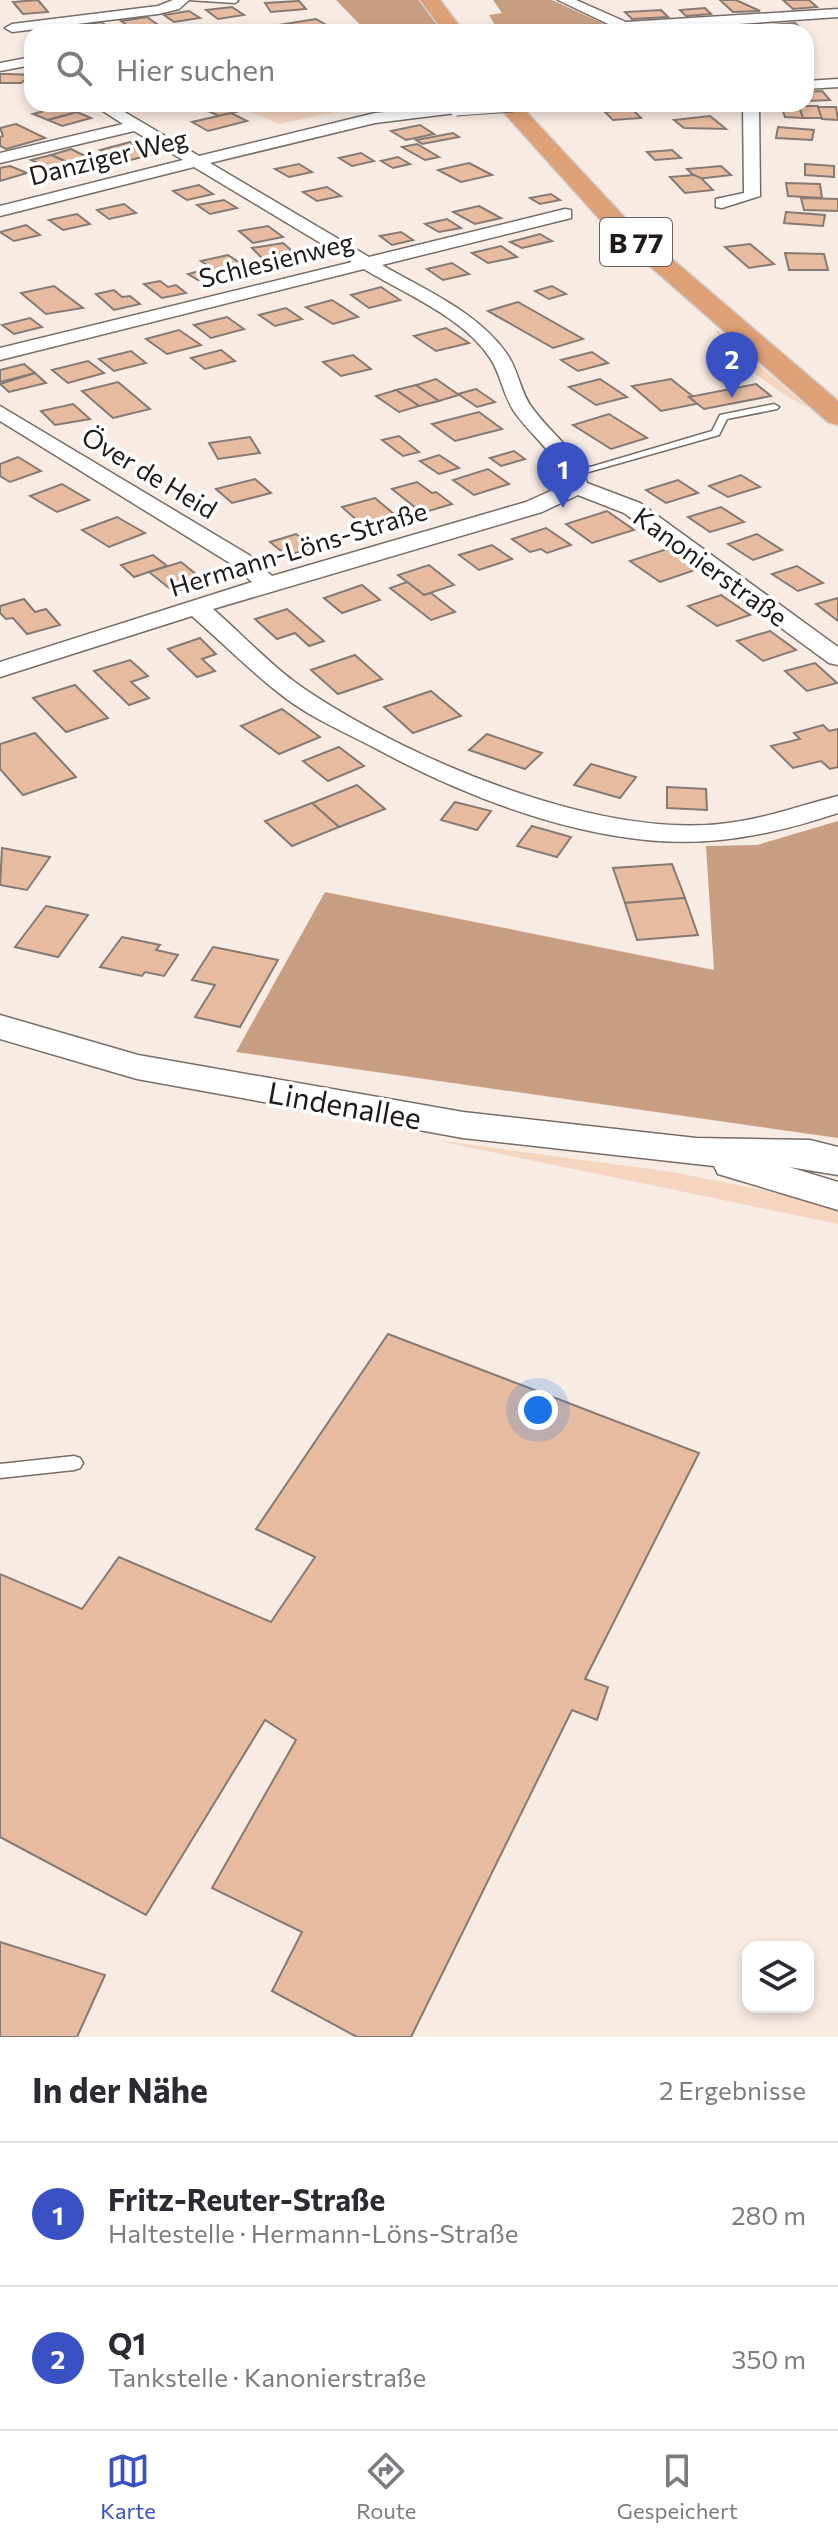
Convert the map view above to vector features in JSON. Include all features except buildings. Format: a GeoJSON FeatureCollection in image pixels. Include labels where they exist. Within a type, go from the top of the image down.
{"type":"FeatureCollection","features":[{"type":"Feature","properties":{"kind":"highway"},"geometry":{"type":"LineString","coordinates":[[430,0],[458,24]]}},
{"type":"Feature","properties":{"kind":"highway"},"geometry":{"type":"LineString","coordinates":[[455,0],[461,24]]}},
{"type":"Feature","properties":{"kind":"highway","name":"B 77"},"geometry":{"type":"LineString","coordinates":[[517,112],[621,228],[738,333],[838,416]]}},
{"type":"Feature","properties":{"kind":"highway","name":"B 77"},"geometry":{"type":"LineString","coordinates":[[539,112],[643,219],[761,330],[838,391]]}},
{"type":"Feature","properties":{"kind":"highway"},"geometry":{"type":"LineString","coordinates":[[761,330],[809,354]]}},
{"type":"Feature","properties":{"kind":"street"},"geometry":{"type":"LineString","coordinates":[[44,24],[158,10],[182,0]]}},
{"type":"Feature","properties":{"kind":"street"},"geometry":{"type":"LineString","coordinates":[[565,0],[620,24]]}},
{"type":"Feature","properties":{"kind":"street"},"geometry":{"type":"LineString","coordinates":[[696,24],[838,13]]}},
{"type":"Feature","properties":{"kind":"street"},"geometry":{"type":"LineString","coordinates":[[0,17],[24,42]]}},
{"type":"Feature","properties":{"kind":"street"},"geometry":{"type":"LineString","coordinates":[[12,28],[24,27]]}},
{"type":"Feature","properties":{"kind":"street"},"geometry":{"type":"LineString","coordinates":[[0,67],[24,62]]}},
{"type":"Feature","properties":{"kind":"street"},"geometry":{"type":"LineString","coordinates":[[814,84],[838,83]]}},
{"type":"Feature","properties":{"kind":"street"},"geometry":{"type":"LineString","coordinates":[[112,112],[216,170],[469,324],[490,344],[504,365],[522,410],[572,472]]}},
{"type":"Feature","properties":{"kind":"street","name":"Danziger Weg"},"geometry":{"type":"LineString","coordinates":[[0,211],[375,118],[424,112]]}},
{"type":"Feature","properties":{"kind":"street"},"geometry":{"type":"LineString","coordinates":[[722,203],[752,196],[751,112]]}},
{"type":"Feature","properties":{"kind":"street"},"geometry":{"type":"LineString","coordinates":[[0,158],[134,126]]}},
{"type":"Feature","properties":{"kind":"street"},"geometry":{"type":"LineString","coordinates":[[216,170],[358,139]]}},
{"type":"Feature","properties":{"kind":"street","name":"Schlesienweg"},"geometry":{"type":"LineString","coordinates":[[0,354],[565,214]]}},
{"type":"Feature","properties":{"kind":"street","name":"Över de Heid"},"geometry":{"type":"LineString","coordinates":[[0,412],[241,560],[268,584]]}},
{"type":"Feature","properties":{"kind":"street","name":"Hermann-Löns-Straße"},"geometry":{"type":"LineString","coordinates":[[0,670],[268,584],[534,507],[572,472]]}},
{"type":"Feature","properties":{"kind":"street","name":"Kanonierstraße"},"geometry":{"type":"LineString","coordinates":[[572,472],[603,494],[632,508],[838,658]]}},
{"type":"Feature","properties":{"kind":"street"},"geometry":{"type":"LineString","coordinates":[[197,608],[298,695],[396,751],[495,795],[613,827],[690,833],[749,831],[807,818],[838,804]]}},
{"type":"Feature","properties":{"kind":"street","name":"Lindenallee"},"geometry":{"type":"LineString","coordinates":[[0,1027],[137,1067],[463,1125],[696,1152],[810,1154],[838,1161]]}},
{"type":"Feature","properties":{"kind":"street","name":"Lindenallee"},"geometry":{"type":"LineString","coordinates":[[696,1152],[838,1196]]}},
{"type":"Feature","properties":{"kind":"lane"},"geometry":{"type":"LineString","coordinates":[[191,0],[235,1]]}},
{"type":"Feature","properties":{"kind":"lane"},"geometry":{"type":"LineString","coordinates":[[572,472],[716,433],[723,417],[774,407]]}},
{"type":"Feature","properties":{"kind":"lane"},"geometry":{"type":"LineString","coordinates":[[0,1471],[74,1463]]}},
{"type":"Feature","properties":{"kind":"shaded area"},"geometry":{"type":"Polygon","coordinates":[[[336,0],[420,0],[436,24],[359,24],[336,0]]]}},
{"type":"Feature","properties":{"kind":"shaded area"},"geometry":{"type":"Polygon","coordinates":[[[493,0],[552,0],[604,24],[494,24],[489,15],[502,13],[493,0]]]}},
{"type":"Feature","properties":{"kind":"shaded area"},"geometry":{"type":"Polygon","coordinates":[[[251,112],[335,112],[279,124],[251,112]]]}},
{"type":"Feature","properties":{"kind":"shaded area"},"geometry":{"type":"Polygon","coordinates":[[[715,328],[809,408],[756,374],[731,351],[715,328]]]}},
{"type":"Feature","properties":{"kind":"shaded area"},"geometry":{"type":"Polygon","coordinates":[[[838,821],[838,1138],[236,1052],[325,892],[714,970],[706,846],[757,845],[838,821]]]}},
{"type":"Feature","properties":{"kind":"shaded area"},"geometry":{"type":"Polygon","coordinates":[[[434,1140],[672,1172],[838,1205],[838,1224],[434,1140]]]}},
{"type":"Feature","properties":{"kind":"place","name":"Q1"},"geometry":{"type":"Point","coordinates":[732,398]}},
{"type":"Feature","properties":{"kind":"place","name":"Fritz-Reuter-Straße"},"geometry":{"type":"Point","coordinates":[563,508]}}]}
